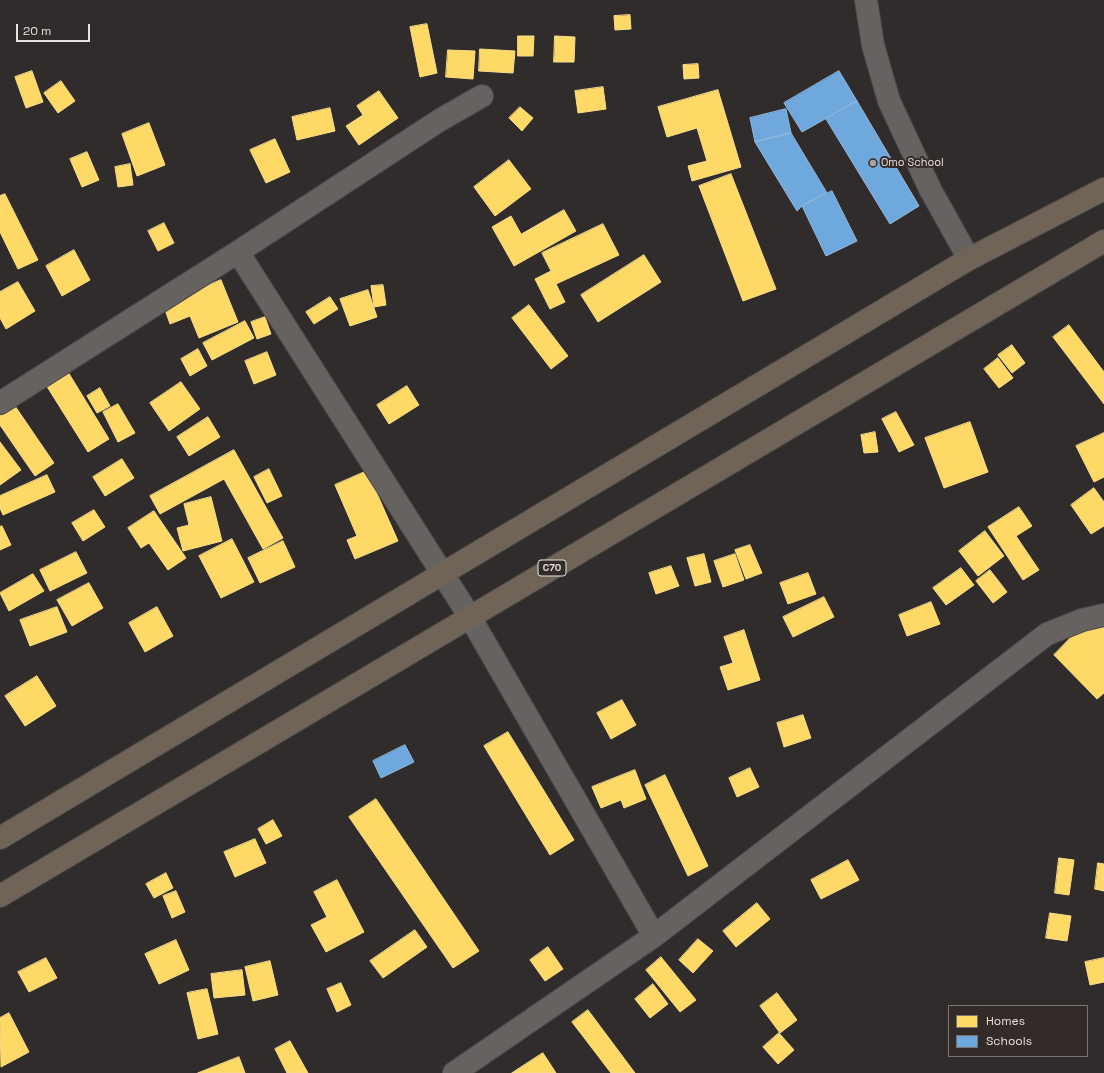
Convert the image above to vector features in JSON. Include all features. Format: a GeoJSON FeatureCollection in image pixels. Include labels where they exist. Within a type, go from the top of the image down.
{"type":"FeatureCollection","features":[{"type":"Feature","properties":{"kind":"highway"},"geometry":{"type":"LineString","coordinates":[[0,838],[969,258],[1104,189]]}},
{"type":"Feature","properties":{"kind":"highway","name":"C70"},"geometry":{"type":"LineString","coordinates":[[0,896],[1104,241]]}},
{"type":"Feature","properties":{"kind":"street"},"geometry":{"type":"LineString","coordinates":[[866,0],[873,45],[889,101],[930,190],[969,258]]}},
{"type":"Feature","properties":{"kind":"street"},"geometry":{"type":"LineString","coordinates":[[0,403],[238,252],[440,120],[482,96]]}},
{"type":"Feature","properties":{"kind":"street"},"geometry":{"type":"LineString","coordinates":[[238,252],[470,617],[654,936]]}},
{"type":"Feature","properties":{"kind":"street"},"geometry":{"type":"LineString","coordinates":[[454,1073],[654,936],[1047,634],[1082,620],[1104,615]]}},
{"type":"Feature","properties":{"kind":"building: Homes"},"geometry":{"type":"Polygon","coordinates":[[[630,15],[631,29],[615,30],[614,16],[630,15]]]}},
{"type":"Feature","properties":{"kind":"building: Homes"},"geometry":{"type":"Polygon","coordinates":[[[427,24],[437,73],[420,77],[410,27],[427,24]]]}},
{"type":"Feature","properties":{"kind":"building: Homes"},"geometry":{"type":"Polygon","coordinates":[[[518,36],[534,36],[533,56],[518,56],[518,36]]]}},
{"type":"Feature","properties":{"kind":"building: Homes"},"geometry":{"type":"Polygon","coordinates":[[[555,36],[575,37],[574,62],[554,62],[555,36]]]}},
{"type":"Feature","properties":{"kind":"building: Homes"},"geometry":{"type":"Polygon","coordinates":[[[480,49],[515,51],[513,73],[479,71],[480,49]]]}},
{"type":"Feature","properties":{"kind":"building: Homes"},"geometry":{"type":"Polygon","coordinates":[[[448,50],[475,51],[473,79],[446,77],[448,50]]]}},
{"type":"Feature","properties":{"kind":"building: Homes"},"geometry":{"type":"Polygon","coordinates":[[[698,64],[699,78],[684,79],[683,65],[698,64]]]}},
{"type":"Feature","properties":{"kind":"building: Homes"},"geometry":{"type":"Polygon","coordinates":[[[32,71],[43,102],[26,108],[15,77],[32,71]]]}},
{"type":"Feature","properties":{"kind":"building: Homes"},"geometry":{"type":"Polygon","coordinates":[[[61,81],[75,101],[58,113],[44,93],[61,81]]]}},
{"type":"Feature","properties":{"kind":"building: Homes"},"geometry":{"type":"Polygon","coordinates":[[[603,87],[606,109],[578,113],[575,91],[603,87]]]}},
{"type":"Feature","properties":{"kind":"building: Homes"},"geometry":{"type":"Polygon","coordinates":[[[718,90],[741,167],[692,181],[688,166],[707,161],[697,128],[667,137],[658,107],[718,90]]]}},
{"type":"Feature","properties":{"kind":"building: Homes"},"geometry":{"type":"Polygon","coordinates":[[[379,91],[398,118],[359,145],[346,126],[363,115],[357,106],[379,91]]]}},
{"type":"Feature","properties":{"kind":"building: Homes"},"geometry":{"type":"Polygon","coordinates":[[[520,107],[533,118],[522,131],[509,118],[520,107]]]}},
{"type":"Feature","properties":{"kind":"building: Homes"},"geometry":{"type":"Polygon","coordinates":[[[330,108],[335,131],[297,140],[292,117],[330,108]]]}},
{"type":"Feature","properties":{"kind":"building: Homes"},"geometry":{"type":"Polygon","coordinates":[[[149,123],[165,165],[137,176],[122,134],[149,123]]]}},
{"type":"Feature","properties":{"kind":"building: Homes"},"geometry":{"type":"Polygon","coordinates":[[[275,139],[290,172],[266,183],[250,150],[275,139]]]}},
{"type":"Feature","properties":{"kind":"building: Homes"},"geometry":{"type":"Polygon","coordinates":[[[87,152],[99,180],[82,187],[70,159],[87,152]]]}},
{"type":"Feature","properties":{"kind":"building: Homes"},"geometry":{"type":"Polygon","coordinates":[[[509,160],[531,189],[495,216],[474,187],[509,160]]]}},
{"type":"Feature","properties":{"kind":"building: Homes"},"geometry":{"type":"Polygon","coordinates":[[[130,164],[133,185],[118,187],[115,167],[130,164]]]}},
{"type":"Feature","properties":{"kind":"building: Homes"},"geometry":{"type":"Polygon","coordinates":[[[731,174],[776,289],[743,301],[699,186],[731,174]]]}},
{"type":"Feature","properties":{"kind":"building: Homes"},"geometry":{"type":"Polygon","coordinates":[[[5,194],[38,260],[18,269],[0,232],[0,196],[5,194]]]}},
{"type":"Feature","properties":{"kind":"building: Homes"},"geometry":{"type":"Polygon","coordinates":[[[564,210],[576,231],[514,266],[492,227],[511,216],[521,234],[564,210]]]}},
{"type":"Feature","properties":{"kind":"building: Homes"},"geometry":{"type":"Polygon","coordinates":[[[164,223],[174,243],[158,251],[148,231],[164,223]]]}},
{"type":"Feature","properties":{"kind":"building: Homes"},"geometry":{"type":"Polygon","coordinates":[[[603,224],[619,255],[556,284],[565,302],[550,309],[535,279],[551,271],[542,253],[603,224]]]}},
{"type":"Feature","properties":{"kind":"building: Homes"},"geometry":{"type":"Polygon","coordinates":[[[74,250],[90,280],[62,296],[46,266],[74,250]]]}},
{"type":"Feature","properties":{"kind":"building: Homes"},"geometry":{"type":"Polygon","coordinates":[[[644,255],[661,282],[598,322],[581,295],[644,255]]]}},
{"type":"Feature","properties":{"kind":"building: Homes"},"geometry":{"type":"Polygon","coordinates":[[[221,280],[238,322],[199,338],[190,316],[170,324],[163,304],[221,280]]]}},
{"type":"Feature","properties":{"kind":"building: Homes"},"geometry":{"type":"Polygon","coordinates":[[[18,282],[35,311],[6,329],[0,318],[0,292],[18,282]]]}},
{"type":"Feature","properties":{"kind":"building: Homes"},"geometry":{"type":"Polygon","coordinates":[[[383,285],[386,305],[374,307],[371,286],[383,285]]]}},
{"type":"Feature","properties":{"kind":"building: Homes"},"geometry":{"type":"Polygon","coordinates":[[[368,290],[377,317],[350,326],[340,299],[368,290]]]}},
{"type":"Feature","properties":{"kind":"building: Homes"},"geometry":{"type":"Polygon","coordinates":[[[330,297],[338,309],[314,324],[306,312],[330,297]]]}},
{"type":"Feature","properties":{"kind":"building: Homes"},"geometry":{"type":"Polygon","coordinates":[[[529,305],[568,356],[551,369],[512,318],[529,305]]]}},
{"type":"Feature","properties":{"kind":"building: Homes"},"geometry":{"type":"Polygon","coordinates":[[[265,317],[271,334],[257,339],[251,322],[265,317]]]}},
{"type":"Feature","properties":{"kind":"building: Homes"},"geometry":{"type":"Polygon","coordinates":[[[245,321],[254,338],[212,360],[203,343],[245,321]]]}},
{"type":"Feature","properties":{"kind":"building: Homes"},"geometry":{"type":"Polygon","coordinates":[[[1069,325],[1104,372],[1104,404],[1053,337],[1069,325]]]}},
{"type":"Feature","properties":{"kind":"building: Homes"},"geometry":{"type":"Polygon","coordinates":[[[1012,345],[1025,363],[1012,373],[998,355],[1012,345]]]}},
{"type":"Feature","properties":{"kind":"building: Homes"},"geometry":{"type":"Polygon","coordinates":[[[198,349],[207,366],[190,376],[181,359],[198,349]]]}},
{"type":"Feature","properties":{"kind":"building: Homes"},"geometry":{"type":"Polygon","coordinates":[[[267,352],[276,375],[254,384],[245,361],[267,352]]]}},
{"type":"Feature","properties":{"kind":"building: Homes"},"geometry":{"type":"Polygon","coordinates":[[[998,358],[1013,378],[999,388],[984,369],[998,358]]]}},
{"type":"Feature","properties":{"kind":"building: Homes"},"geometry":{"type":"Polygon","coordinates":[[[68,372],[109,439],[88,452],[46,385],[68,372]]]}},
{"type":"Feature","properties":{"kind":"building: Homes"},"geometry":{"type":"Polygon","coordinates":[[[181,382],[200,409],[169,431],[150,403],[181,382]]]}},
{"type":"Feature","properties":{"kind":"building: Homes"},"geometry":{"type":"Polygon","coordinates":[[[407,386],[419,405],[389,424],[377,405],[407,386]]]}},
{"type":"Feature","properties":{"kind":"building: Homes"},"geometry":{"type":"Polygon","coordinates":[[[100,388],[110,406],[97,413],[87,396],[100,388]]]}},
{"type":"Feature","properties":{"kind":"building: Homes"},"geometry":{"type":"Polygon","coordinates":[[[118,404],[135,433],[118,442],[103,412],[118,404]]]}},
{"type":"Feature","properties":{"kind":"building: Homes"},"geometry":{"type":"Polygon","coordinates":[[[15,406],[54,463],[35,476],[0,425],[0,416],[15,406]]]}},
{"type":"Feature","properties":{"kind":"building: Homes"},"geometry":{"type":"Polygon","coordinates":[[[896,412],[914,445],[899,452],[882,419],[896,412]]]}},
{"type":"Feature","properties":{"kind":"building: Homes"},"geometry":{"type":"Polygon","coordinates":[[[208,417],[220,437],[189,456],[177,437],[208,417]]]}},
{"type":"Feature","properties":{"kind":"building: Homes"},"geometry":{"type":"Polygon","coordinates":[[[970,422],[988,472],[944,488],[925,438],[970,422]]]}},
{"type":"Feature","properties":{"kind":"building: Homes"},"geometry":{"type":"Polygon","coordinates":[[[875,432],[878,452],[864,453],[861,435],[875,432]]]}},
{"type":"Feature","properties":{"kind":"building: Homes"},"geometry":{"type":"Polygon","coordinates":[[[1104,433],[1104,477],[1094,482],[1076,446],[1104,433]]]}},
{"type":"Feature","properties":{"kind":"building: Homes"},"geometry":{"type":"Polygon","coordinates":[[[0,442],[21,470],[0,485],[0,442]]]}},
{"type":"Feature","properties":{"kind":"building: Homes"},"geometry":{"type":"Polygon","coordinates":[[[234,450],[283,538],[263,549],[224,479],[160,514],[150,496],[234,450]]]}},
{"type":"Feature","properties":{"kind":"building: Homes"},"geometry":{"type":"Polygon","coordinates":[[[122,459],[134,478],[105,496],[93,477],[122,459]]]}},
{"type":"Feature","properties":{"kind":"building: Homes"},"geometry":{"type":"Polygon","coordinates":[[[269,469],[282,496],[267,503],[254,477],[269,469]]]}},
{"type":"Feature","properties":{"kind":"building: Homes"},"geometry":{"type":"Polygon","coordinates":[[[367,471],[398,541],[355,559],[347,540],[357,536],[335,485],[367,471]]]}},
{"type":"Feature","properties":{"kind":"building: Homes"},"geometry":{"type":"Polygon","coordinates":[[[47,475],[55,492],[3,515],[0,508],[0,496],[47,475]]]}},
{"type":"Feature","properties":{"kind":"building: Homes"},"geometry":{"type":"Polygon","coordinates":[[[1094,488],[1104,502],[1104,526],[1091,534],[1071,505],[1094,488]]]}},
{"type":"Feature","properties":{"kind":"building: Homes"},"geometry":{"type":"Polygon","coordinates":[[[211,497],[222,541],[183,551],[177,528],[189,525],[184,504],[211,497]]]}},
{"type":"Feature","properties":{"kind":"building: Homes"},"geometry":{"type":"Polygon","coordinates":[[[1019,507],[1032,526],[1016,536],[1039,570],[1023,580],[988,527],[1019,507]]]}},
{"type":"Feature","properties":{"kind":"building: Homes"},"geometry":{"type":"Polygon","coordinates":[[[94,510],[105,527],[83,541],[72,523],[94,510]]]}},
{"type":"Feature","properties":{"kind":"building: Homes"},"geometry":{"type":"Polygon","coordinates":[[[154,511],[186,558],[168,570],[149,543],[141,548],[128,528],[154,511]]]}},
{"type":"Feature","properties":{"kind":"building: Homes"},"geometry":{"type":"Polygon","coordinates":[[[2,526],[11,545],[0,550],[0,527],[2,526]]]}},
{"type":"Feature","properties":{"kind":"building: Homes"},"geometry":{"type":"Polygon","coordinates":[[[985,531],[1004,556],[978,576],[959,551],[985,531]]]}},
{"type":"Feature","properties":{"kind":"building: Homes"},"geometry":{"type":"Polygon","coordinates":[[[232,539],[254,582],[221,598],[199,556],[232,539]]]}},
{"type":"Feature","properties":{"kind":"building: Homes"},"geometry":{"type":"Polygon","coordinates":[[[283,541],[295,567],[260,583],[248,558],[283,541]]]}},
{"type":"Feature","properties":{"kind":"building: Homes"},"geometry":{"type":"Polygon","coordinates":[[[750,545],[762,573],[746,579],[735,550],[750,545]]]}},
{"type":"Feature","properties":{"kind":"building: Homes"},"geometry":{"type":"Polygon","coordinates":[[[76,552],[87,573],[50,591],[40,570],[76,552]]]}},
{"type":"Feature","properties":{"kind":"building: Homes"},"geometry":{"type":"Polygon","coordinates":[[[704,554],[711,582],[695,586],[687,558],[704,554]]]}},
{"type":"Feature","properties":{"kind":"building: Homes"},"geometry":{"type":"Polygon","coordinates":[[[735,554],[744,580],[723,587],[714,561],[735,554]]]}},
{"type":"Feature","properties":{"kind":"building: Homes"},"geometry":{"type":"Polygon","coordinates":[[[671,566],[679,586],[656,594],[649,573],[671,566]]]}},
{"type":"Feature","properties":{"kind":"building: Homes"},"geometry":{"type":"Polygon","coordinates":[[[961,568],[974,585],[946,605],[933,588],[961,568]]]}},
{"type":"Feature","properties":{"kind":"building: Homes"},"geometry":{"type":"Polygon","coordinates":[[[990,570],[1007,592],[993,603],[976,581],[990,570]]]}},
{"type":"Feature","properties":{"kind":"building: Homes"},"geometry":{"type":"Polygon","coordinates":[[[808,573],[816,594],[788,604],[780,583],[808,573]]]}},
{"type":"Feature","properties":{"kind":"building: Homes"},"geometry":{"type":"Polygon","coordinates":[[[33,574],[44,591],[9,611],[0,593],[33,574]]]}},
{"type":"Feature","properties":{"kind":"building: Homes"},"geometry":{"type":"Polygon","coordinates":[[[89,583],[103,608],[72,626],[57,600],[89,583]]]}},
{"type":"Feature","properties":{"kind":"building: Homes"},"geometry":{"type":"Polygon","coordinates":[[[824,597],[834,617],[793,637],[783,617],[824,597]]]}},
{"type":"Feature","properties":{"kind":"building: Homes"},"geometry":{"type":"Polygon","coordinates":[[[931,602],[940,624],[907,636],[899,615],[931,602]]]}},
{"type":"Feature","properties":{"kind":"building: Homes"},"geometry":{"type":"Polygon","coordinates":[[[57,607],[67,632],[30,646],[20,620],[57,607]]]}},
{"type":"Feature","properties":{"kind":"building: Homes"},"geometry":{"type":"Polygon","coordinates":[[[157,607],[173,636],[145,652],[129,623],[157,607]]]}},
{"type":"Feature","properties":{"kind":"building: Homes"},"geometry":{"type":"Polygon","coordinates":[[[1094,614],[1104,624],[1104,693],[1097,699],[1054,655],[1094,614]]]}},
{"type":"Feature","properties":{"kind":"building: Homes"},"geometry":{"type":"Polygon","coordinates":[[[744,630],[760,680],[728,690],[720,667],[733,663],[724,637],[744,630]]]}},
{"type":"Feature","properties":{"kind":"building: Homes"},"geometry":{"type":"Polygon","coordinates":[[[37,676],[56,706],[25,726],[5,696],[37,676]]]}},
{"type":"Feature","properties":{"kind":"building: Homes"},"geometry":{"type":"Polygon","coordinates":[[[622,700],[636,725],[611,739],[597,713],[622,700]]]}},
{"type":"Feature","properties":{"kind":"building: Homes"},"geometry":{"type":"Polygon","coordinates":[[[803,715],[811,738],[784,747],[777,723],[803,715]]]}},
{"type":"Feature","properties":{"kind":"building: Homes"},"geometry":{"type":"Polygon","coordinates":[[[508,732],[574,840],[550,855],[484,746],[508,732]]]}},
{"type":"Feature","properties":{"kind":"building: Homes"},"geometry":{"type":"Polygon","coordinates":[[[750,768],[759,787],[737,797],[729,778],[750,768]]]}},
{"type":"Feature","properties":{"kind":"building: Homes"},"geometry":{"type":"Polygon","coordinates":[[[635,770],[646,799],[624,808],[621,800],[601,808],[592,787],[635,770]]]}},
{"type":"Feature","properties":{"kind":"building: Homes"},"geometry":{"type":"Polygon","coordinates":[[[665,775],[708,866],[688,876],[645,785],[665,775]]]}},
{"type":"Feature","properties":{"kind":"building: Homes"},"geometry":{"type":"Polygon","coordinates":[[[376,799],[479,951],[453,968],[349,817],[376,799]]]}},
{"type":"Feature","properties":{"kind":"building: Homes"},"geometry":{"type":"Polygon","coordinates":[[[273,820],[282,836],[266,844],[258,829],[273,820]]]}},
{"type":"Feature","properties":{"kind":"building: Homes"},"geometry":{"type":"Polygon","coordinates":[[[255,839],[266,863],[235,877],[224,852],[255,839]]]}},
{"type":"Feature","properties":{"kind":"building: Homes"},"geometry":{"type":"Polygon","coordinates":[[[1059,858],[1074,860],[1069,895],[1055,893],[1059,858]]]}},
{"type":"Feature","properties":{"kind":"building: Homes"},"geometry":{"type":"Polygon","coordinates":[[[848,860],[859,880],[821,899],[811,880],[848,860]]]}},
{"type":"Feature","properties":{"kind":"building: Homes"},"geometry":{"type":"Polygon","coordinates":[[[1098,863],[1104,864],[1104,891],[1095,889],[1098,863]]]}},
{"type":"Feature","properties":{"kind":"building: Homes"},"geometry":{"type":"Polygon","coordinates":[[[166,873],[173,888],[154,898],[146,884],[166,873]]]}},
{"type":"Feature","properties":{"kind":"building: Homes"},"geometry":{"type":"Polygon","coordinates":[[[337,880],[364,932],[326,952],[311,925],[327,917],[314,892],[337,880]]]}},
{"type":"Feature","properties":{"kind":"building: Homes"},"geometry":{"type":"Polygon","coordinates":[[[176,891],[185,912],[172,918],[163,896],[176,891]]]}},
{"type":"Feature","properties":{"kind":"building: Homes"},"geometry":{"type":"Polygon","coordinates":[[[757,903],[770,919],[736,947],[723,931],[757,903]]]}},
{"type":"Feature","properties":{"kind":"building: Homes"},"geometry":{"type":"Polygon","coordinates":[[[1050,913],[1071,916],[1067,941],[1046,938],[1050,913]]]}},
{"type":"Feature","properties":{"kind":"building: Homes"},"geometry":{"type":"Polygon","coordinates":[[[415,930],[427,947],[383,978],[370,961],[415,930]]]}},
{"type":"Feature","properties":{"kind":"building: Homes"},"geometry":{"type":"Polygon","coordinates":[[[698,939],[713,951],[693,973],[679,960],[698,939]]]}},
{"type":"Feature","properties":{"kind":"building: Homes"},"geometry":{"type":"Polygon","coordinates":[[[176,940],[189,970],[159,984],[145,954],[176,940]]]}},
{"type":"Feature","properties":{"kind":"building: Homes"},"geometry":{"type":"Polygon","coordinates":[[[548,947],[563,969],[545,981],[530,960],[548,947]]]}},
{"type":"Feature","properties":{"kind":"building: Homes"},"geometry":{"type":"Polygon","coordinates":[[[661,957],[696,1000],[680,1012],[646,970],[661,957]]]}},
{"type":"Feature","properties":{"kind":"building: Homes"},"geometry":{"type":"Polygon","coordinates":[[[46,958],[57,978],[29,992],[18,972],[46,958]]]}},
{"type":"Feature","properties":{"kind":"building: Homes"},"geometry":{"type":"Polygon","coordinates":[[[1104,958],[1104,982],[1090,985],[1085,962],[1104,958]]]}},
{"type":"Feature","properties":{"kind":"building: Homes"},"geometry":{"type":"Polygon","coordinates":[[[270,961],[278,995],[253,1001],[245,967],[270,961]]]}},
{"type":"Feature","properties":{"kind":"building: Homes"},"geometry":{"type":"Polygon","coordinates":[[[242,970],[245,995],[214,998],[211,974],[242,970]]]}},
{"type":"Feature","properties":{"kind":"building: Homes"},"geometry":{"type":"Polygon","coordinates":[[[341,983],[351,1005],[337,1012],[327,989],[341,983]]]}},
{"type":"Feature","properties":{"kind":"building: Homes"},"geometry":{"type":"Polygon","coordinates":[[[653,984],[668,1004],[650,1018],[635,999],[653,984]]]}},
{"type":"Feature","properties":{"kind":"building: Homes"},"geometry":{"type":"Polygon","coordinates":[[[207,989],[218,1034],[198,1039],[187,993],[207,989]]]}},
{"type":"Feature","properties":{"kind":"building: Homes"},"geometry":{"type":"Polygon","coordinates":[[[777,993],[797,1020],[780,1033],[760,1006],[777,993]]]}},
{"type":"Feature","properties":{"kind":"building: Homes"},"geometry":{"type":"Polygon","coordinates":[[[588,1010],[635,1073],[611,1073],[572,1022],[588,1010]]]}},
{"type":"Feature","properties":{"kind":"building: Homes"},"geometry":{"type":"Polygon","coordinates":[[[9,1013],[29,1052],[1,1067],[0,1018],[9,1013]]]}},
{"type":"Feature","properties":{"kind":"building: Homes"},"geometry":{"type":"Polygon","coordinates":[[[779,1033],[794,1050],[778,1064],[763,1047],[779,1033]]]}},
{"type":"Feature","properties":{"kind":"building: Homes"},"geometry":{"type":"Polygon","coordinates":[[[290,1041],[308,1073],[287,1073],[275,1049],[290,1041]]]}},
{"type":"Feature","properties":{"kind":"building: Homes"},"geometry":{"type":"Polygon","coordinates":[[[543,1053],[556,1073],[512,1073],[543,1053]]]}},
{"type":"Feature","properties":{"kind":"building: Homes"},"geometry":{"type":"Polygon","coordinates":[[[239,1057],[245,1073],[198,1073],[239,1057]]]}},
{"type":"Feature","properties":{"kind":"building: Schools"},"geometry":{"type":"Polygon","coordinates":[[[839,71],[857,101],[802,132],[784,103],[839,71]]]}},
{"type":"Feature","properties":{"kind":"building: Schools","name":"Omo School"},"geometry":{"type":"Polygon","coordinates":[[[857,101],[919,206],[890,224],[826,119],[857,101]]]}},
{"type":"Feature","properties":{"kind":"building: Schools"},"geometry":{"type":"Polygon","coordinates":[[[786,109],[791,133],[755,142],[750,118],[786,109]]]}},
{"type":"Feature","properties":{"kind":"building: Schools"},"geometry":{"type":"Polygon","coordinates":[[[791,133],[827,193],[802,206],[797,211],[755,142],[791,133]]]}},
{"type":"Feature","properties":{"kind":"building: Schools"},"geometry":{"type":"Polygon","coordinates":[[[832,191],[857,241],[826,256],[802,206],[832,191]]]}},
{"type":"Feature","properties":{"kind":"building: Schools"},"geometry":{"type":"Polygon","coordinates":[[[405,745],[414,762],[381,778],[373,761],[405,745]]]}},
{"type":"Feature","properties":{"kind":"place","name":"Omo School"},"geometry":{"type":"Point","coordinates":[873,163]}}]}
